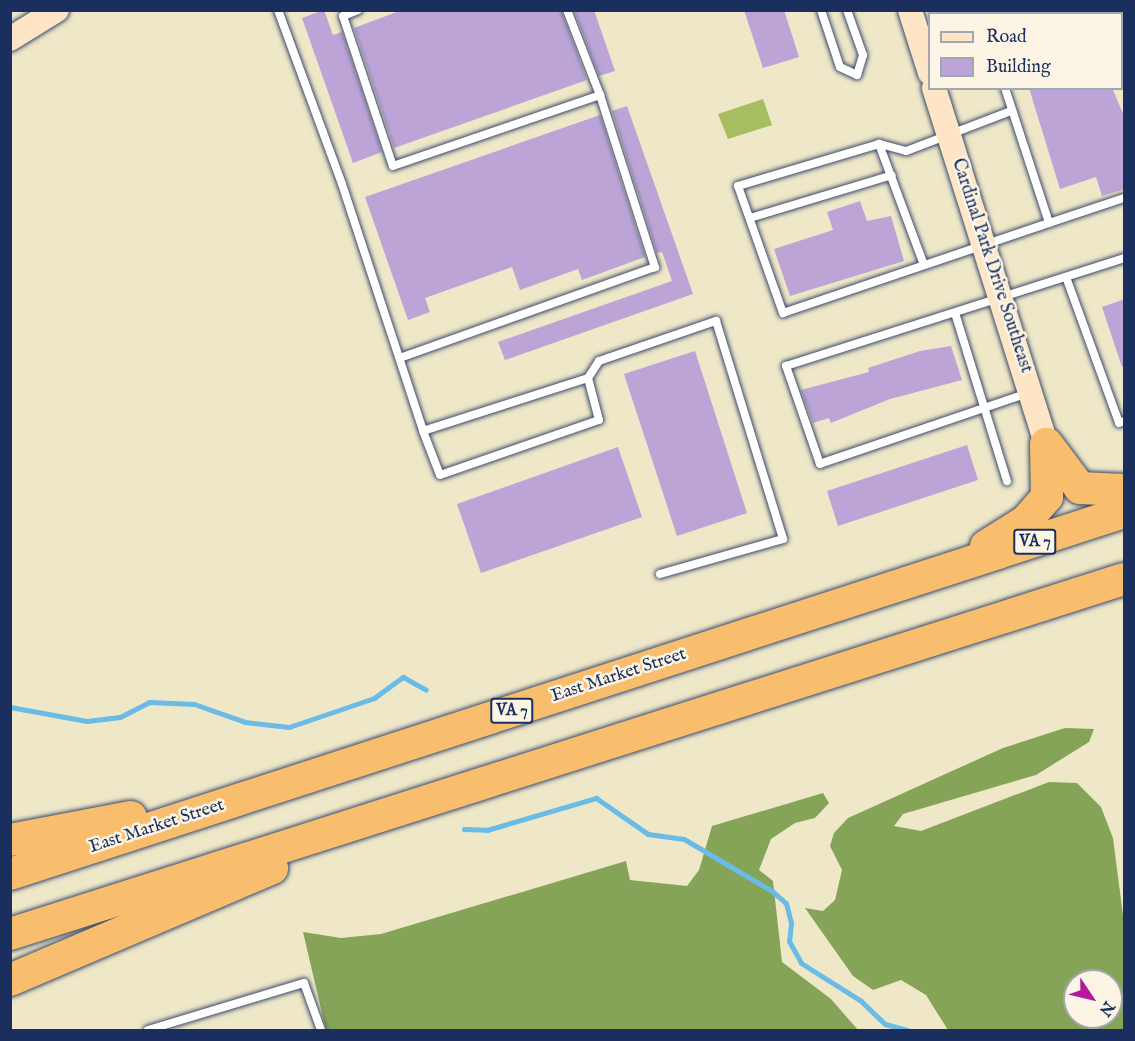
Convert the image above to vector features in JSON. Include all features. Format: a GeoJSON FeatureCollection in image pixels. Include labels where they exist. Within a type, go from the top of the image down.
{"type":"FeatureCollection","features":[{"type":"Feature","properties":{"kind":"highway"},"geometry":{"type":"LineString","coordinates":[[1046,444],[1080,488],[1125,490]]}},
{"type":"Feature","properties":{"kind":"highway"},"geometry":{"type":"LineString","coordinates":[[944,571],[1036,512],[1048,492],[1046,444]]}},
{"type":"Feature","properties":{"kind":"highway","name":"East Market Street"},"geometry":{"type":"LineString","coordinates":[[10,874],[1125,512]]}},
{"type":"Feature","properties":{"kind":"highway"},"geometry":{"type":"LineString","coordinates":[[10,934],[1125,579]]}},
{"type":"Feature","properties":{"kind":"highway"},"geometry":{"type":"LineString","coordinates":[[10,840],[270,791]]}},
{"type":"Feature","properties":{"kind":"highway"},"geometry":{"type":"LineString","coordinates":[[10,980],[182,910],[387,814]]}},
{"type":"Feature","properties":{"kind":"street"},"geometry":{"type":"LineString","coordinates":[[10,39],[57,10]]}},
{"type":"Feature","properties":{"kind":"street"},"geometry":{"type":"LineString","coordinates":[[910,10],[928,67]]}},
{"type":"Feature","properties":{"kind":"street","name":"Cardinal Park Drive Southeast"},"geometry":{"type":"LineString","coordinates":[[935,90],[1046,444]]}},
{"type":"Feature","properties":{"kind":"lane"},"geometry":{"type":"LineString","coordinates":[[278,10],[440,475],[599,420],[588,378]]}},
{"type":"Feature","properties":{"kind":"lane"},"geometry":{"type":"LineString","coordinates":[[358,10],[343,16],[393,166],[600,95]]}},
{"type":"Feature","properties":{"kind":"lane"},"geometry":{"type":"LineString","coordinates":[[400,358],[655,267],[600,95],[567,10]]}},
{"type":"Feature","properties":{"kind":"lane"},"geometry":{"type":"LineString","coordinates":[[821,10],[840,68],[856,75],[863,55],[847,10]]}},
{"type":"Feature","properties":{"kind":"lane"},"geometry":{"type":"LineString","coordinates":[[1006,90],[1049,223]]}},
{"type":"Feature","properties":{"kind":"lane"},"geometry":{"type":"LineString","coordinates":[[1011,111],[950,137],[906,151],[879,144],[738,186],[783,313],[1125,198]]}},
{"type":"Feature","properties":{"kind":"lane"},"geometry":{"type":"LineString","coordinates":[[879,144],[924,265]]}},
{"type":"Feature","properties":{"kind":"lane"},"geometry":{"type":"LineString","coordinates":[[750,218],[892,175]]}},
{"type":"Feature","properties":{"kind":"lane"},"geometry":{"type":"LineString","coordinates":[[1031,392],[820,464],[786,366],[1125,258]]}},
{"type":"Feature","properties":{"kind":"lane"},"geometry":{"type":"LineString","coordinates":[[1066,277],[1119,423],[1125,421]]}},
{"type":"Feature","properties":{"kind":"lane"},"geometry":{"type":"LineString","coordinates":[[955,314],[987,406],[1006,481]]}},
{"type":"Feature","properties":{"kind":"lane"},"geometry":{"type":"LineString","coordinates":[[423,431],[588,378],[599,361],[716,321],[783,539],[660,574]]}},
{"type":"Feature","properties":{"kind":"lane"},"geometry":{"type":"LineString","coordinates":[[148,1030],[304,983],[321,1030]]}},
{"type":"Feature","properties":{"kind":"green space"},"geometry":{"type":"Polygon","coordinates":[[[763,99],[772,125],[728,139],[718,114],[763,99]]]}},
{"type":"Feature","properties":{"kind":"green space"},"geometry":{"type":"Polygon","coordinates":[[[1065,728],[1094,729],[1089,742],[1036,775],[903,814],[894,826],[921,831],[1049,782],[1077,783],[1101,807],[1113,838],[1124,923],[1124,1030],[948,1030],[926,995],[901,980],[873,990],[853,976],[805,908],[823,911],[835,900],[842,870],[830,846],[834,833],[848,818],[1003,748],[1065,728]]]}},
{"type":"Feature","properties":{"kind":"green space"},"geometry":{"type":"Polygon","coordinates":[[[823,793],[829,803],[815,818],[795,823],[771,839],[759,870],[773,881],[782,962],[831,999],[858,1030],[326,1030],[303,932],[341,938],[381,934],[626,861],[630,880],[687,886],[699,870],[712,826],[823,793]]]}},
{"type":"Feature","properties":{"kind":"building"},"geometry":{"type":"Polygon","coordinates":[[[324,10],[333,35],[342,32],[382,152],[353,163],[302,18],[324,10]]]}},
{"type":"Feature","properties":{"kind":"building"},"geometry":{"type":"Polygon","coordinates":[[[402,10],[561,10],[587,80],[394,148],[354,28],[402,10]]]}},
{"type":"Feature","properties":{"kind":"building"},"geometry":{"type":"Polygon","coordinates":[[[574,10],[594,10],[615,71],[599,76],[574,10]]]}},
{"type":"Feature","properties":{"kind":"building"},"geometry":{"type":"Polygon","coordinates":[[[744,10],[784,10],[799,57],[763,68],[744,10]]]}},
{"type":"Feature","properties":{"kind":"building"},"geometry":{"type":"Polygon","coordinates":[[[1030,90],[1113,90],[1125,118],[1125,189],[1102,196],[1096,177],[1060,189],[1030,90]]]}},
{"type":"Feature","properties":{"kind":"building"},"geometry":{"type":"Polygon","coordinates":[[[627,106],[693,294],[505,360],[498,342],[672,281],[662,252],[657,253],[612,111],[627,106]]]}},
{"type":"Feature","properties":{"kind":"building"},"geometry":{"type":"Polygon","coordinates":[[[600,115],[645,257],[582,280],[578,269],[520,290],[512,267],[425,298],[430,312],[408,320],[365,197],[600,115]]]}},
{"type":"Feature","properties":{"kind":"building"},"geometry":{"type":"Polygon","coordinates":[[[860,201],[867,221],[891,216],[904,261],[790,296],[774,249],[833,230],[827,212],[860,201]]]}},
{"type":"Feature","properties":{"kind":"building"},"geometry":{"type":"Polygon","coordinates":[[[1125,299],[1125,367],[1122,367],[1102,307],[1125,299]]]}},
{"type":"Feature","properties":{"kind":"building"},"geometry":{"type":"Polygon","coordinates":[[[951,346],[962,380],[890,399],[831,423],[829,418],[813,423],[801,390],[869,372],[868,368],[920,351],[951,346]]]}},
{"type":"Feature","properties":{"kind":"building"},"geometry":{"type":"Polygon","coordinates":[[[695,351],[747,513],[677,536],[624,374],[695,351]]]}},
{"type":"Feature","properties":{"kind":"building"},"geometry":{"type":"Polygon","coordinates":[[[967,445],[978,480],[838,526],[827,491],[967,445]]]}},
{"type":"Feature","properties":{"kind":"building"},"geometry":{"type":"Polygon","coordinates":[[[618,447],[642,517],[481,573],[457,504],[618,447]]]}},
{"type":"Feature","properties":{"kind":"waterway"},"geometry":{"type":"LineString","coordinates":[[10,707],[87,721],[120,717],[149,702],[194,704],[245,722],[289,727],[374,698],[403,677],[426,690]]}},
{"type":"Feature","properties":{"kind":"waterway"},"geometry":{"type":"LineString","coordinates":[[464,829],[487,830],[596,798],[648,834],[684,839],[772,891],[786,903],[791,923],[789,941],[801,963],[861,1001],[885,1024],[907,1030]]}}]}
